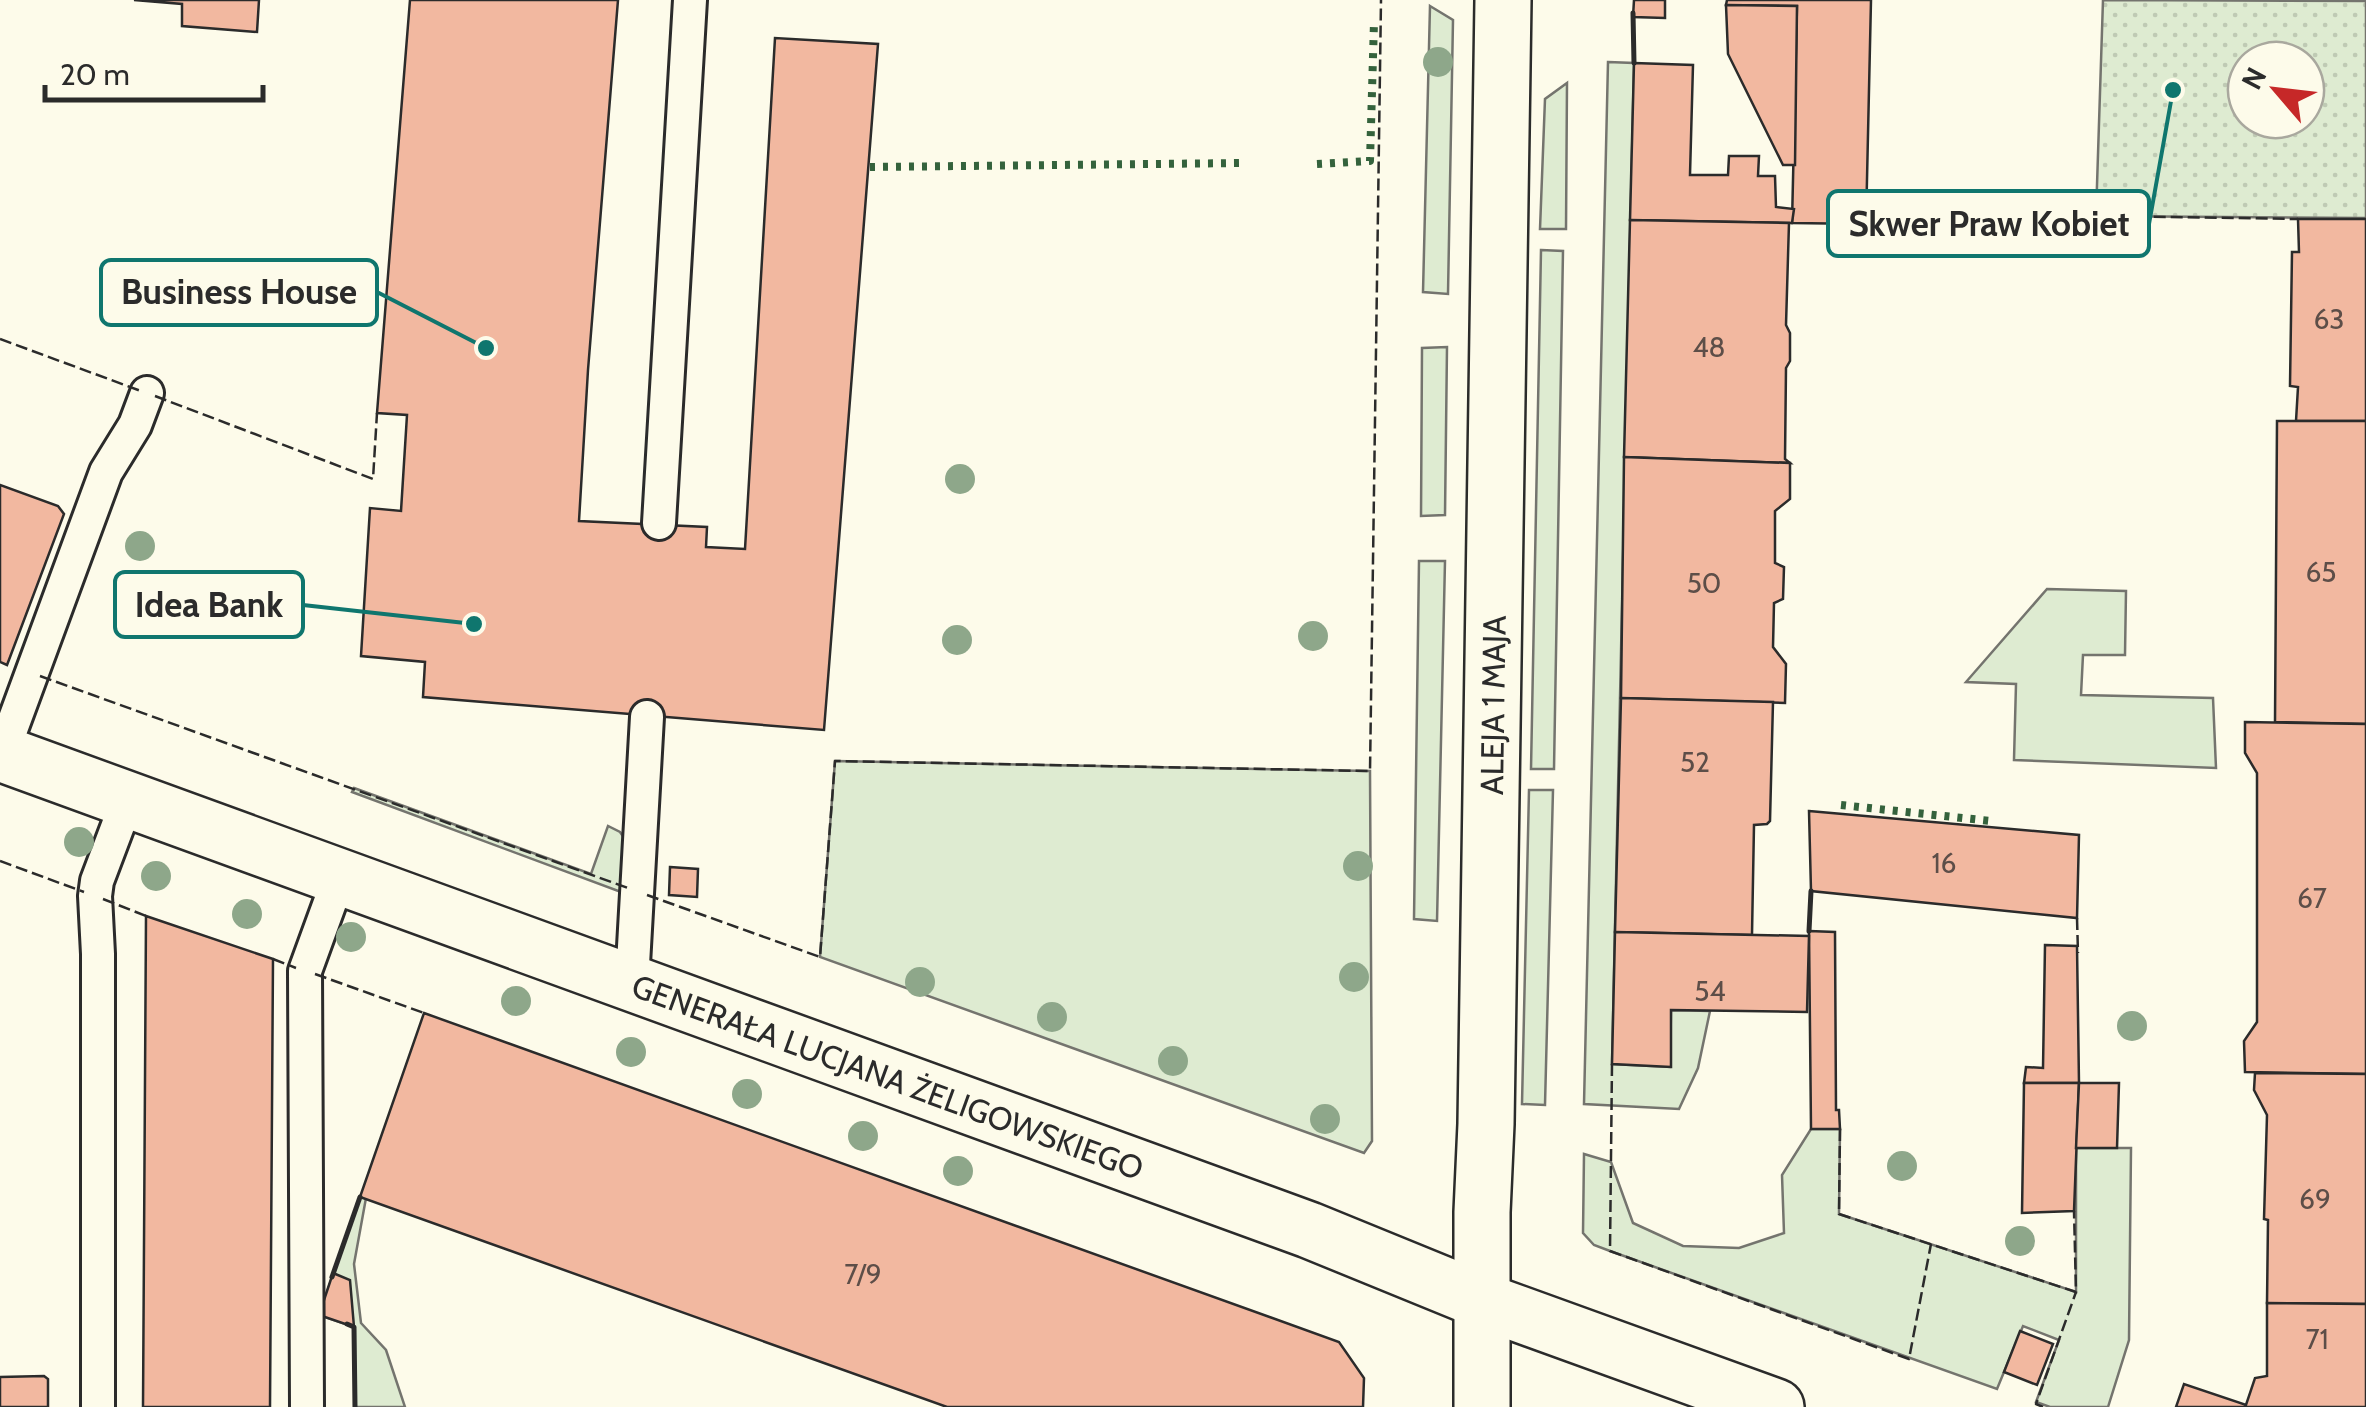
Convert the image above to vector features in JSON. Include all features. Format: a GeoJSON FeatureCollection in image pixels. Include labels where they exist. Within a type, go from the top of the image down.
{"type":"FeatureCollection","features":[{"type":"Feature","properties":{"kind":"street","name":"ALEJA 1 MAJA"},"geometry":{"type":"LineString","coordinates":[[1482,1407],[1503,0]]}},
{"type":"Feature","properties":{"kind":"street","name":"GENERAŁA LUCJANA ŻELIGOWSKIEGO"},"geometry":{"type":"LineString","coordinates":[[1,754],[340,874],[1309,1230],[1483,1301],[1776,1407]]}},
{"type":"Feature","properties":{"kind":"lane"},"geometry":{"type":"LineString","coordinates":[[659,523],[690,0]]}},
{"type":"Feature","properties":{"kind":"lane"},"geometry":{"type":"LineString","coordinates":[[1,754],[106,472],[147,394]]}},
{"type":"Feature","properties":{"kind":"lane"},"geometry":{"type":"LineString","coordinates":[[632,982],[646,717]]}},
{"type":"Feature","properties":{"kind":"lane"},"geometry":{"type":"LineString","coordinates":[[98,1407],[98,954],[94,896],[128,799]]}},
{"type":"Feature","properties":{"kind":"lane"},"geometry":{"type":"LineString","coordinates":[[308,1407],[305,970],[340,874]]}},
{"type":"Feature","properties":{"kind":"green space"},"geometry":{"type":"Polygon","coordinates":[[[2103,0],[2366,1],[2366,218],[2096,216],[2103,0]]]}},
{"type":"Feature","properties":{"kind":"green space"},"geometry":{"type":"Polygon","coordinates":[[[1430,6],[1453,20],[1448,294],[1423,292],[1430,6]]]}},
{"type":"Feature","properties":{"kind":"green space"},"geometry":{"type":"Polygon","coordinates":[[[1608,62],[1634,63],[1612,1064],[1670,1067],[1671,1010],[1710,1011],[1698,1068],[1679,1109],[1584,1104],[1608,62]]]}},
{"type":"Feature","properties":{"kind":"green space"},"geometry":{"type":"Polygon","coordinates":[[[1567,83],[1566,229],[1540,229],[1545,99],[1567,83]]]}},
{"type":"Feature","properties":{"kind":"green space"},"geometry":{"type":"Polygon","coordinates":[[[1541,250],[1563,251],[1554,769],[1531,769],[1541,250]]]}},
{"type":"Feature","properties":{"kind":"green space"},"geometry":{"type":"Polygon","coordinates":[[[1447,347],[1445,515],[1421,516],[1422,348],[1447,347]]]}},
{"type":"Feature","properties":{"kind":"green space"},"geometry":{"type":"Polygon","coordinates":[[[1419,561],[1445,561],[1437,921],[1414,919],[1419,561]]]}},
{"type":"Feature","properties":{"kind":"green space"},"geometry":{"type":"Polygon","coordinates":[[[2047,589],[2126,591],[2125,655],[2083,655],[2081,695],[2213,698],[2216,768],[2014,760],[2016,684],[1966,682],[2047,589]]]}},
{"type":"Feature","properties":{"kind":"green space"},"geometry":{"type":"Polygon","coordinates":[[[835,761],[1370,771],[1372,1141],[1364,1153],[820,957],[835,761]]]}},
{"type":"Feature","properties":{"kind":"green space"},"geometry":{"type":"Polygon","coordinates":[[[354,788],[591,874],[608,826],[620,832],[627,842],[621,892],[352,792],[354,788]]]}},
{"type":"Feature","properties":{"kind":"green space"},"geometry":{"type":"Polygon","coordinates":[[[1529,790],[1553,790],[1545,1105],[1522,1104],[1529,790]]]}},
{"type":"Feature","properties":{"kind":"green space"},"geometry":{"type":"Polygon","coordinates":[[[1811,1129],[1840,1129],[1839,1214],[2076,1292],[2076,1148],[2131,1148],[2129,1340],[2108,1407],[2050,1407],[2036,1402],[2059,1340],[2023,1326],[1997,1389],[1594,1245],[1583,1233],[1584,1154],[1611,1162],[1633,1223],[1683,1246],[1739,1248],[1784,1233],[1782,1175],[1811,1129]]]}},
{"type":"Feature","properties":{"kind":"green space"},"geometry":{"type":"Polygon","coordinates":[[[360,1197],[366,1198],[354,1264],[361,1323],[386,1350],[405,1407],[355,1407],[354,1327],[319,1315],[360,1197]]]}},
{"type":"Feature","properties":{"kind":"building"},"geometry":{"type":"Polygon","coordinates":[[[134,0],[259,0],[257,32],[182,26],[182,4],[134,0]]]}},
{"type":"Feature","properties":{"kind":"building"},"geometry":{"type":"Polygon","coordinates":[[[410,0],[618,0],[579,521],[707,527],[706,547],[745,549],[775,38],[878,44],[824,730],[423,697],[425,662],[361,656],[370,508],[401,511],[407,415],[377,413],[410,0]]]}},
{"type":"Feature","properties":{"kind":"building"},"geometry":{"type":"Polygon","coordinates":[[[1634,0],[1665,0],[1665,18],[1633,17],[1634,0]]]}},
{"type":"Feature","properties":{"kind":"building"},"geometry":{"type":"Polygon","coordinates":[[[1727,0],[1871,0],[1866,224],[1792,223],[1797,6],[1726,5],[1727,0]]]}},
{"type":"Feature","properties":{"kind":"building"},"geometry":{"type":"Polygon","coordinates":[[[1726,5],[1797,6],[1795,165],[1783,165],[1728,54],[1726,5]]]}},
{"type":"Feature","properties":{"kind":"building"},"geometry":{"type":"Polygon","coordinates":[[[1634,63],[1693,65],[1690,175],[1728,175],[1729,156],[1759,156],[1758,176],[1775,176],[1776,207],[1794,209],[1792,223],[1630,220],[1634,63]]]}},
{"type":"Feature","properties":{"kind":"building"},"geometry":{"type":"Polygon","coordinates":[[[2298,219],[2366,219],[2366,421],[2296,421],[2298,387],[2290,386],[2292,252],[2299,252],[2298,219]]]}},
{"type":"Feature","properties":{"kind":"building"},"geometry":{"type":"Polygon","coordinates":[[[1630,220],[1789,223],[1786,325],[1790,333],[1790,361],[1786,368],[1785,459],[1790,463],[1624,457],[1630,220]]]}},
{"type":"Feature","properties":{"kind":"building"},"geometry":{"type":"Polygon","coordinates":[[[2277,421],[2366,421],[2366,724],[2275,722],[2277,421]]]}},
{"type":"Feature","properties":{"kind":"building"},"geometry":{"type":"Polygon","coordinates":[[[1624,457],[1790,463],[1790,499],[1775,511],[1775,563],[1784,567],[1783,599],[1774,603],[1773,647],[1786,664],[1785,703],[1621,698],[1624,457]]]}},
{"type":"Feature","properties":{"kind":"building"},"geometry":{"type":"Polygon","coordinates":[[[0,485],[58,506],[64,514],[7,665],[0,662],[0,485]]]}},
{"type":"Feature","properties":{"kind":"building"},"geometry":{"type":"Polygon","coordinates":[[[1621,698],[1773,702],[1770,821],[1754,825],[1752,935],[1615,932],[1621,698]]]}},
{"type":"Feature","properties":{"kind":"building"},"geometry":{"type":"Polygon","coordinates":[[[2245,722],[2366,724],[2366,1074],[2245,1072],[2244,1041],[2257,1022],[2257,773],[2245,753],[2245,722]]]}},
{"type":"Feature","properties":{"kind":"building"},"geometry":{"type":"Polygon","coordinates":[[[1809,811],[2079,835],[2077,918],[1811,891],[1809,811]]]}},
{"type":"Feature","properties":{"kind":"building"},"geometry":{"type":"Polygon","coordinates":[[[670,867],[698,869],[697,897],[669,895],[670,867]]]}},
{"type":"Feature","properties":{"kind":"building"},"geometry":{"type":"Polygon","coordinates":[[[146,916],[273,959],[270,1407],[143,1407],[146,916]]]}},
{"type":"Feature","properties":{"kind":"building"},"geometry":{"type":"Polygon","coordinates":[[[1809,931],[1835,932],[1836,1110],[1840,1129],[1811,1129],[1809,931]]]}},
{"type":"Feature","properties":{"kind":"building"},"geometry":{"type":"Polygon","coordinates":[[[1615,932],[1809,936],[1807,1012],[1671,1010],[1671,1067],[1612,1064],[1615,932]]]}},
{"type":"Feature","properties":{"kind":"building"},"geometry":{"type":"Polygon","coordinates":[[[2045,945],[2077,946],[2079,1083],[2024,1083],[2026,1067],[2043,1068],[2045,945]]]}},
{"type":"Feature","properties":{"kind":"building"},"geometry":{"type":"Polygon","coordinates":[[[424,1013],[1339,1342],[1364,1378],[1363,1407],[947,1407],[360,1197],[424,1013]]]}},
{"type":"Feature","properties":{"kind":"building"},"geometry":{"type":"Polygon","coordinates":[[[2255,1073],[2366,1074],[2366,1304],[2267,1303],[2267,1115],[2254,1090],[2255,1073]]]}},
{"type":"Feature","properties":{"kind":"building"},"geometry":{"type":"Polygon","coordinates":[[[2024,1083],[2079,1083],[2074,1211],[2022,1213],[2024,1083]]]}},
{"type":"Feature","properties":{"kind":"building"},"geometry":{"type":"Polygon","coordinates":[[[2079,1083],[2119,1083],[2117,1148],[2076,1148],[2079,1083]]]}},
{"type":"Feature","properties":{"kind":"building"},"geometry":{"type":"Polygon","coordinates":[[[333,1273],[350,1280],[354,1327],[319,1315],[333,1273]]]}},
{"type":"Feature","properties":{"kind":"building"},"geometry":{"type":"Polygon","coordinates":[[[2267,1303],[2366,1304],[2366,1407],[2176,1407],[2184,1384],[2246,1405],[2255,1378],[2267,1376],[2267,1303]]]}},
{"type":"Feature","properties":{"kind":"building"},"geometry":{"type":"Polygon","coordinates":[[[2020,1331],[2053,1344],[2037,1385],[2004,1372],[2020,1331]]]}},
{"type":"Feature","properties":{"kind":"building"},"geometry":{"type":"Polygon","coordinates":[[[0,1377],[48,1379],[48,1407],[0,1407],[0,1377]]]}},
{"type":"Feature","properties":{"kind":"hedge"},"geometry":{"type":"LineString","coordinates":[[1317,164],[1370,161],[1374,22]]}},
{"type":"Feature","properties":{"kind":"hedge"},"geometry":{"type":"LineString","coordinates":[[870,167],[1244,163]]}},
{"type":"Feature","properties":{"kind":"hedge"},"geometry":{"type":"LineString","coordinates":[[1841,805],[1991,821]]}},
{"type":"Feature","properties":{"kind":"fence"},"geometry":{"type":"LineString","coordinates":[[647,895],[820,957],[835,761],[1370,771],[1381,0]]}},
{"type":"Feature","properties":{"kind":"fence"},"geometry":{"type":"LineString","coordinates":[[1866,224],[2095,235],[2096,216],[2298,219]]}},
{"type":"Feature","properties":{"kind":"fence"},"geometry":{"type":"LineString","coordinates":[[0,339],[141,391]]}},
{"type":"Feature","properties":{"kind":"fence"},"geometry":{"type":"LineString","coordinates":[[155,396],[373,479],[377,413]]}},
{"type":"Feature","properties":{"kind":"fence"},"geometry":{"type":"LineString","coordinates":[[40,676],[628,888]]}},
{"type":"Feature","properties":{"kind":"fence"},"geometry":{"type":"LineString","coordinates":[[0,861],[84,892]]}},
{"type":"Feature","properties":{"kind":"fence"},"geometry":{"type":"LineString","coordinates":[[103,899],[146,916]]}},
{"type":"Feature","properties":{"kind":"fence"},"geometry":{"type":"LineString","coordinates":[[2077,918],[2078,953]]}},
{"type":"Feature","properties":{"kind":"fence"},"geometry":{"type":"LineString","coordinates":[[273,959],[296,968]]}},
{"type":"Feature","properties":{"kind":"fence"},"geometry":{"type":"LineString","coordinates":[[315,974],[424,1013]]}},
{"type":"Feature","properties":{"kind":"fence"},"geometry":{"type":"LineString","coordinates":[[1612,1064],[1610,1251],[1909,1359],[1931,1244]]}},
{"type":"Feature","properties":{"kind":"fence"},"geometry":{"type":"LineString","coordinates":[[1840,1129],[1839,1214],[2076,1292],[2074,1211]]}},
{"type":"Feature","properties":{"kind":"fence"},"geometry":{"type":"LineString","coordinates":[[2043,1407],[2036,1404],[2076,1292]]}},
{"type":"Feature","properties":{"kind":"wall"},"geometry":{"type":"LineString","coordinates":[[1633,13],[1634,63]]}},
{"type":"Feature","properties":{"kind":"wall"},"geometry":{"type":"LineString","coordinates":[[1809,931],[1811,891]]}},
{"type":"Feature","properties":{"kind":"wall"},"geometry":{"type":"LineString","coordinates":[[332,1277],[360,1197]]}},
{"type":"Feature","properties":{"kind":"wall"},"geometry":{"type":"LineString","coordinates":[[347,1324],[354,1327],[355,1407]]}},
{"type":"Feature","properties":{"kind":"place","name":"Skwer Praw Kobiet"},"geometry":{"type":"Point","coordinates":[2173,90]}},
{"type":"Feature","properties":{"kind":"place","name":"Business House"},"geometry":{"type":"Point","coordinates":[486,348]}},
{"type":"Feature","properties":{"kind":"place","name":"Idea Bank"},"geometry":{"type":"Point","coordinates":[474,624]}}]}
